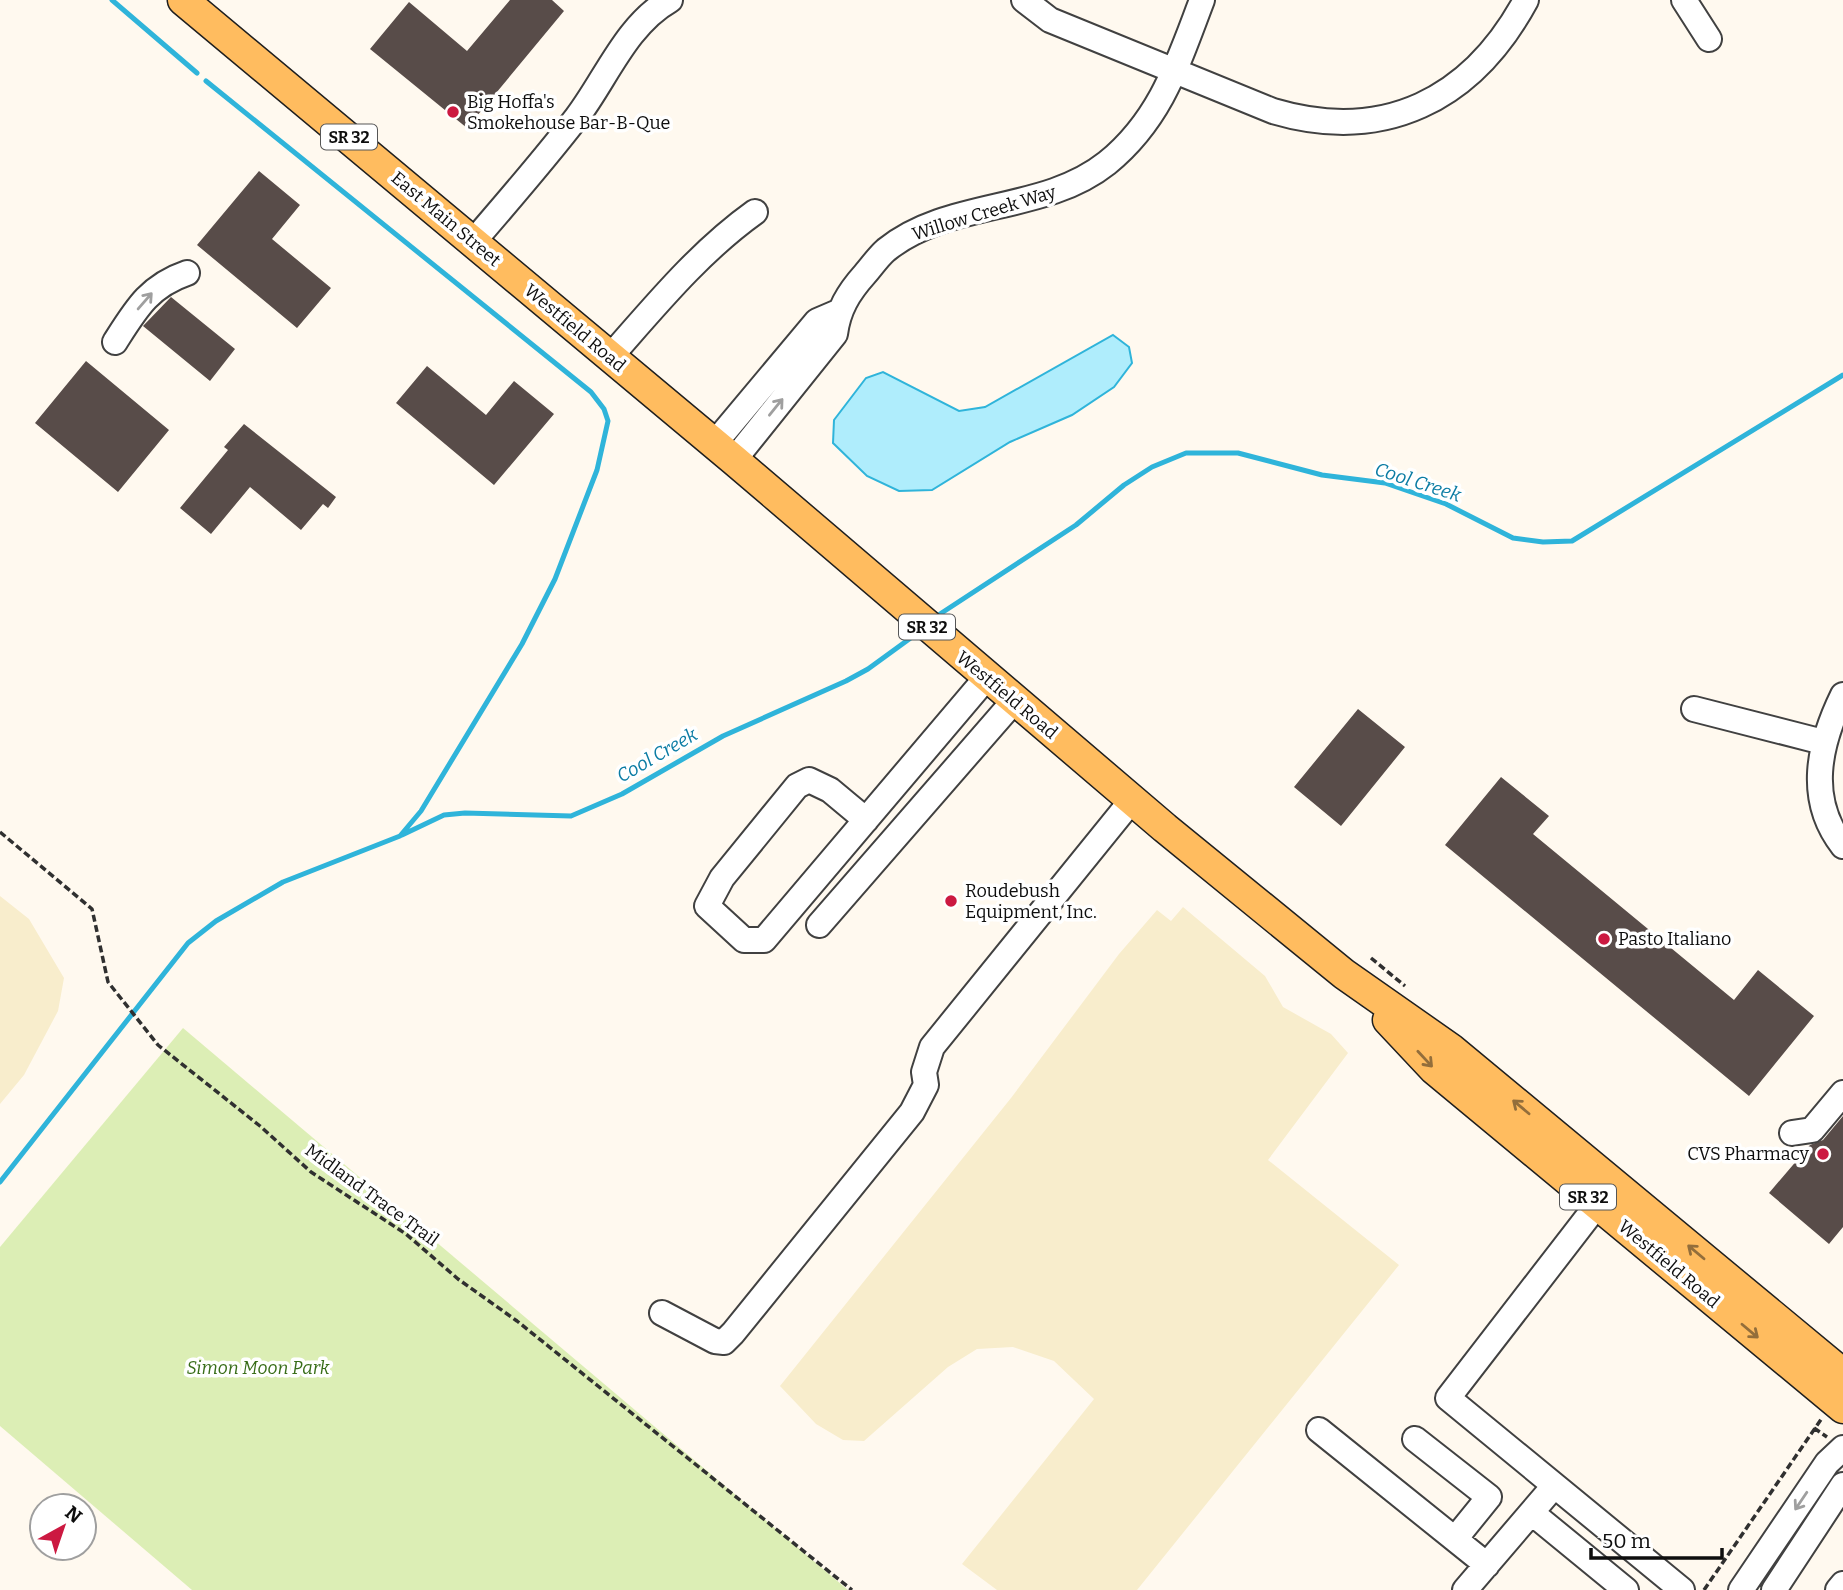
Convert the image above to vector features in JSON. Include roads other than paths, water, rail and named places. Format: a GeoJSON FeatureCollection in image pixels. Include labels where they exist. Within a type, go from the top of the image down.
{"type":"FeatureCollection","features":[{"type":"Feature","properties":{"kind":"main road","name":"East Main Street"},"geometry":{"type":"LineString","coordinates":[[183,0],[514,276]]}},
{"type":"Feature","properties":{"kind":"main road","name":"Westfield Road"},"geometry":{"type":"LineString","coordinates":[[514,276],[1132,800],[1344,974],[1451,1049],[1840,1395]]}},
{"type":"Feature","properties":{"kind":"main road","name":"Westfield Road"},"geometry":{"type":"LineString","coordinates":[[1344,974],[1434,1069],[1597,1205],[1840,1395]]}},
{"type":"Feature","properties":{"kind":"street"},"geometry":{"type":"LineString","coordinates":[[473,242],[578,116],[618,52],[656,8],[670,0]]}},
{"type":"Feature","properties":{"kind":"street"},"geometry":{"type":"LineString","coordinates":[[1024,0],[1050,20],[1273,111],[1304,120],[1337,123],[1394,116],[1423,105],[1466,77],[1499,44],[1526,0]]}},
{"type":"Feature","properties":{"kind":"street","name":"Willow Creek Way"},"geometry":{"type":"LineString","coordinates":[[724,452],[817,321],[838,312],[885,251],[904,238],[940,223],[1064,188],[1105,164],[1124,148],[1155,112],[1175,72],[1202,0]]}},
{"type":"Feature","properties":{"kind":"street"},"geometry":{"type":"LineString","coordinates":[[1684,0],[1709,39]]}},
{"type":"Feature","properties":{"kind":"street"},"geometry":{"type":"LineString","coordinates":[[610,357],[707,250],[755,212]]}},
{"type":"Feature","properties":{"kind":"street"},"geometry":{"type":"LineString","coordinates":[[115,342],[130,318],[162,282],[187,273]]}},
{"type":"Feature","properties":{"kind":"street"},"geometry":{"type":"LineString","coordinates":[[866,820],[830,790],[809,780],[797,786],[722,878],[708,906],[744,940],[764,940],[866,820],[987,677]]}},
{"type":"Feature","properties":{"kind":"street"},"geometry":{"type":"LineString","coordinates":[[1843,695],[1823,742],[1818,766],[1820,789],[1831,826],[1843,846]]}},
{"type":"Feature","properties":{"kind":"street"},"geometry":{"type":"LineString","coordinates":[[819,925],[1014,701]]}},
{"type":"Feature","properties":{"kind":"street"},"geometry":{"type":"LineString","coordinates":[[1694,709],[1823,742]]}},
{"type":"Feature","properties":{"kind":"street"},"geometry":{"type":"LineString","coordinates":[[662,1313],[715,1341],[724,1342],[733,1333],[912,1112],[926,1085],[924,1072],[932,1047],[1132,800]]}},
{"type":"Feature","properties":{"kind":"street"},"geometry":{"type":"LineString","coordinates":[[1792,1133],[1812,1130],[1843,1093]]}},
{"type":"Feature","properties":{"kind":"street"},"geometry":{"type":"LineString","coordinates":[[1597,1205],[1448,1398],[1682,1590]]}},
{"type":"Feature","properties":{"kind":"street"},"geometry":{"type":"LineString","coordinates":[[1319,1430],[1487,1565]]}},
{"type":"Feature","properties":{"kind":"street"},"geometry":{"type":"LineString","coordinates":[[1415,1439],[1489,1497],[1455,1539]]}},
{"type":"Feature","properties":{"kind":"street"},"geometry":{"type":"LineString","coordinates":[[1741,1590],[1826,1463],[1843,1448]]}},
{"type":"Feature","properties":{"kind":"street"},"geometry":{"type":"LineString","coordinates":[[1774,1590],[1843,1485]]}},
{"type":"Feature","properties":{"kind":"street"},"geometry":{"type":"LineString","coordinates":[[1465,1590],[1554,1486]]}},
{"type":"Feature","properties":{"kind":"street"},"geometry":{"type":"LineString","coordinates":[[1532,1513],[1626,1590]]}},
{"type":"Feature","properties":{"kind":"street"},"geometry":{"type":"LineString","coordinates":[[1838,1590],[1843,1584]]}},
{"type":"Feature","properties":{"kind":"water"},"geometry":{"type":"Polygon","coordinates":[[[1113,335],[1129,347],[1132,363],[1114,387],[1072,415],[1010,442],[932,490],[899,491],[867,476],[833,443],[834,420],[866,378],[883,372],[959,411],[985,407],[1113,335]]]}},
{"type":"Feature","properties":{"kind":"waterway"},"geometry":{"type":"LineString","coordinates":[[112,0],[197,73]]}},
{"type":"Feature","properties":{"kind":"waterway"},"geometry":{"type":"LineString","coordinates":[[0,1182],[188,943],[216,921],[283,882],[400,836],[421,811],[522,644],[555,579],[597,470],[608,421],[604,409],[591,392],[206,81]]}},
{"type":"Feature","properties":{"kind":"waterway","name":"Cool Creek"},"geometry":{"type":"LineString","coordinates":[[940,614],[1076,525],[1124,485],[1152,467],[1186,453],[1238,453],[1322,475],[1385,483],[1446,504],[1513,538],[1543,542],[1572,541],[1843,375]]}},
{"type":"Feature","properties":{"kind":"waterway","name":"Cool Creek"},"geometry":{"type":"LineString","coordinates":[[402,835],[444,815],[465,813],[571,816],[622,794],[723,736],[846,681],[868,669],[912,637]]}},
{"type":"Feature","properties":{"kind":"place","name":"Big Hoffa's Smokehouse Bar-B-Que"},"geometry":{"type":"Point","coordinates":[453,112]}},
{"type":"Feature","properties":{"kind":"place","name":"Roudebush Equipment, Inc."},"geometry":{"type":"Point","coordinates":[951,901]}},
{"type":"Feature","properties":{"kind":"place","name":"Pasto Italiano"},"geometry":{"type":"Point","coordinates":[1604,939]}},
{"type":"Feature","properties":{"kind":"place","name":"CVS Pharmacy"},"geometry":{"type":"Point","coordinates":[1823,1154]}},
{"type":"Feature","properties":{"kind":"park label","name":"Simon Moon Park"},"geometry":{"type":"Point","coordinates":[258,1368]}}]}
